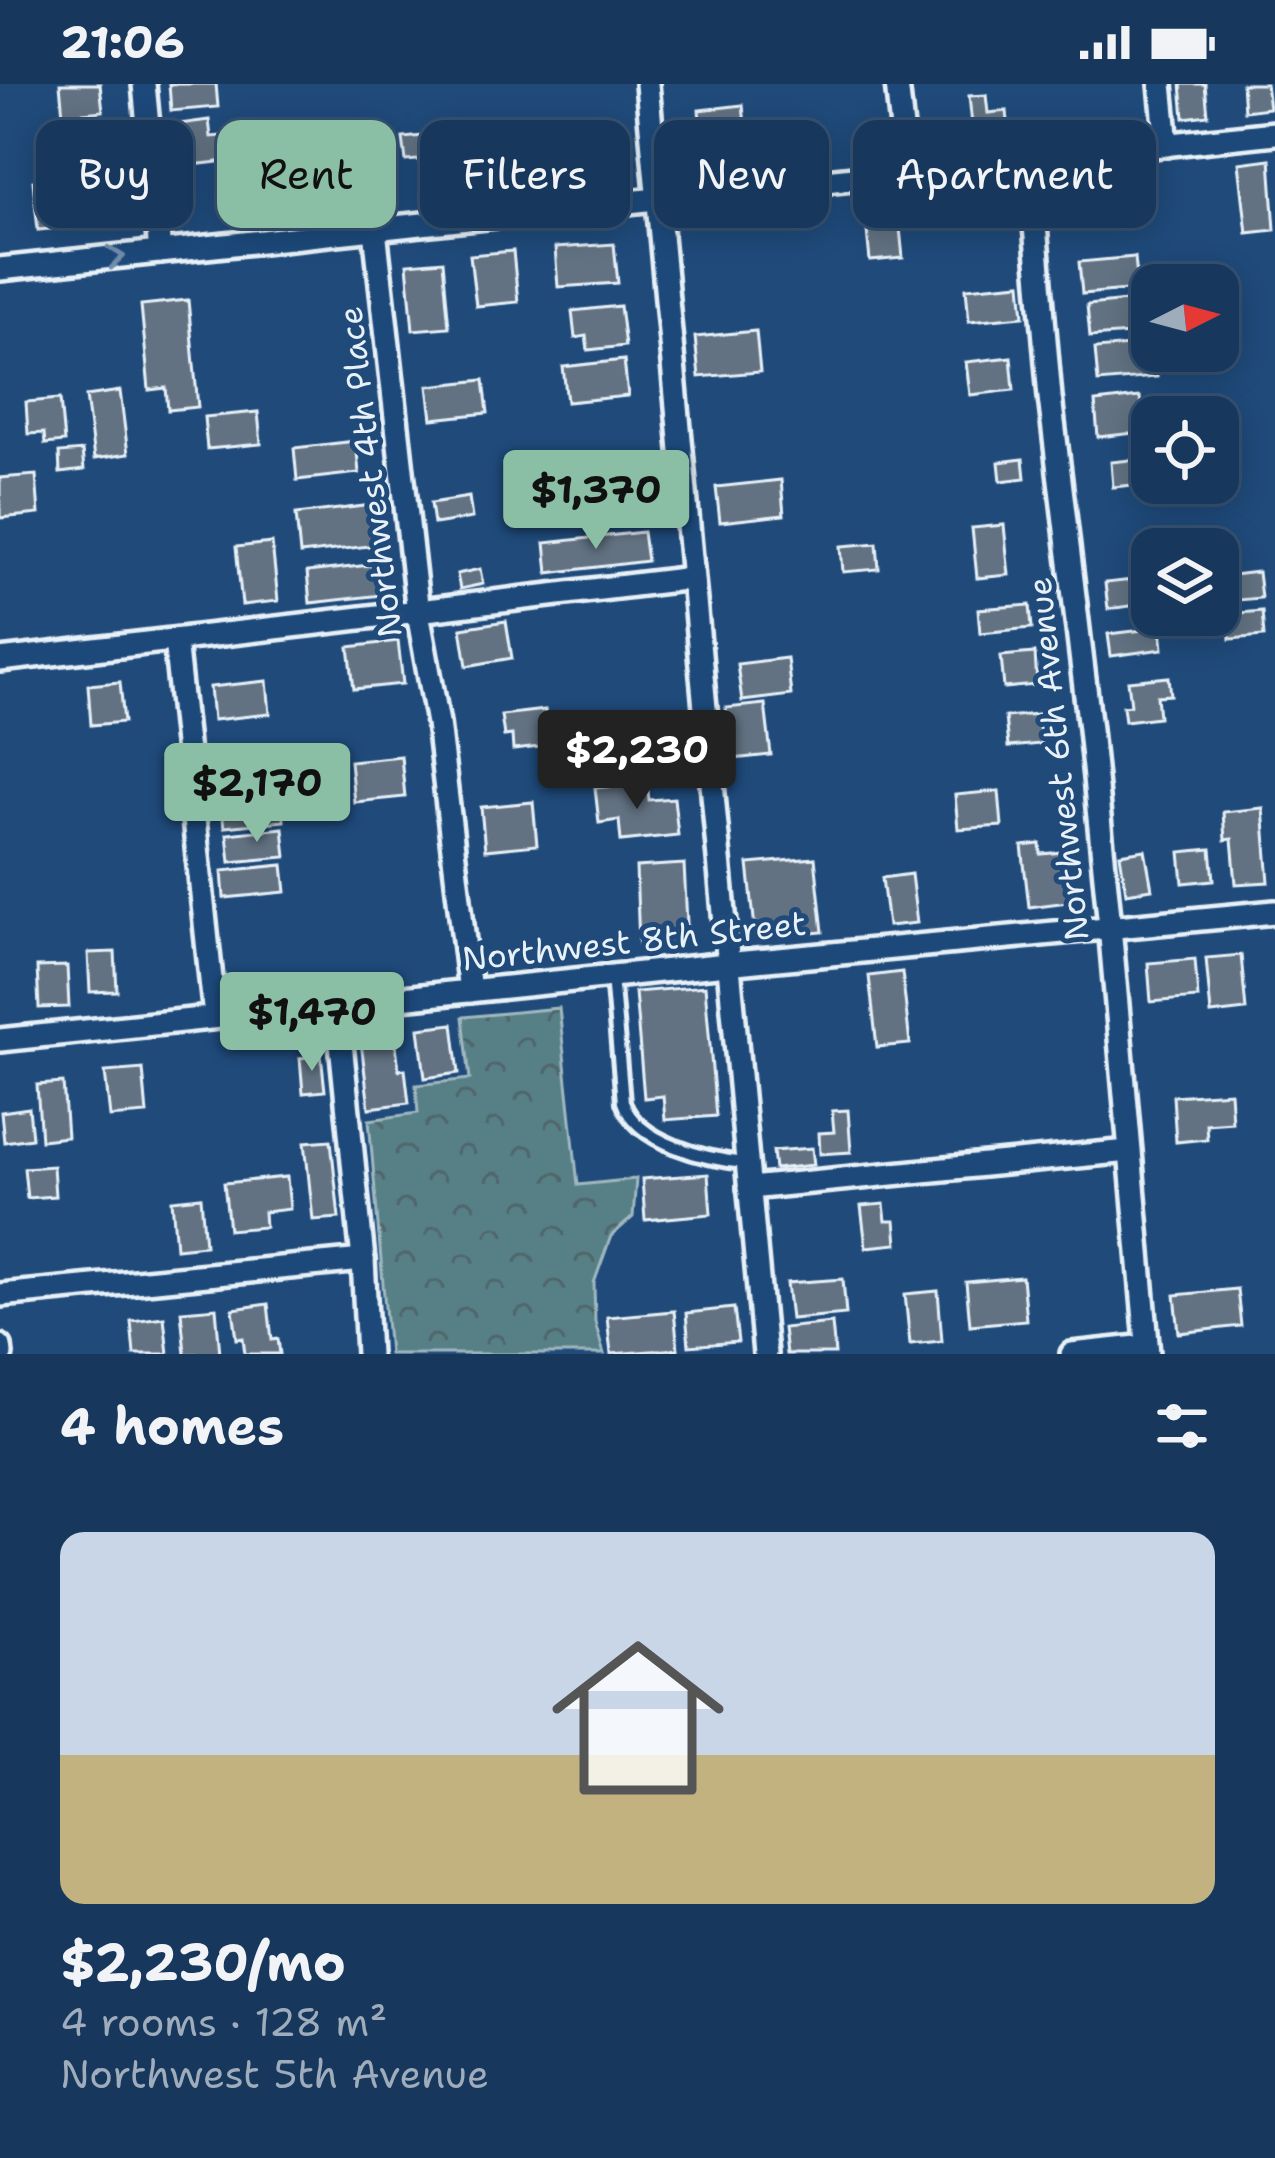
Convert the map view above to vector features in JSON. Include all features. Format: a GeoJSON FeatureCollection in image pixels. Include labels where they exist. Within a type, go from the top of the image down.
{"type":"FeatureCollection","features":[{"type":"Feature","properties":{"kind":"street"},"geometry":{"type":"LineString","coordinates":[[144,84],[160,252]]}},
{"type":"Feature","properties":{"kind":"street"},"geometry":{"type":"LineString","coordinates":[[647,84],[654,173]]}},
{"type":"Feature","properties":{"kind":"street"},"geometry":{"type":"LineString","coordinates":[[897,84],[901,120]]}},
{"type":"Feature","properties":{"kind":"street"},"geometry":{"type":"LineString","coordinates":[[1161,84],[1167,145]]}},
{"type":"Feature","properties":{"kind":"street"},"geometry":{"type":"LineString","coordinates":[[1156,146],[1275,133]]}},
{"type":"Feature","properties":{"kind":"street"},"geometry":{"type":"LineString","coordinates":[[0,269],[654,198]]}},
{"type":"Feature","properties":{"kind":"street"},"geometry":{"type":"LineString","coordinates":[[659,228],[765,1354]]}},
{"type":"Feature","properties":{"kind":"street","name":"Northwest 6th Avenue"},"geometry":{"type":"LineString","coordinates":[[1035,228],[1110,926],[1148,1350]]}},
{"type":"Feature","properties":{"kind":"street","name":"Northwest 4th Place"},"geometry":{"type":"LineString","coordinates":[[375,230],[418,613],[438,723],[470,991]]}},
{"type":"Feature","properties":{"kind":"street"},"geometry":{"type":"LineString","coordinates":[[0,660],[692,578]]}},
{"type":"Feature","properties":{"kind":"street"},"geometry":{"type":"LineString","coordinates":[[176,640],[214,1017]]}},
{"type":"Feature","properties":{"kind":"street","name":"Northwest 8th Street"},"geometry":{"type":"LineString","coordinates":[[0,1040],[1275,911]]}},
{"type":"Feature","properties":{"kind":"street"},"geometry":{"type":"LineString","coordinates":[[337,1004],[368,1354]]}},
{"type":"Feature","properties":{"kind":"street"},"geometry":{"type":"LineString","coordinates":[[749,1188],[1130,1151]]}},
{"type":"Feature","properties":{"kind":"street"},"geometry":{"type":"LineString","coordinates":[[0,1295],[363,1260]]}},
{"type":"Feature","properties":{"kind":"street"},"geometry":{"type":"LineString","coordinates":[[1072,1354],[1148,1350]]}},
{"type":"Feature","properties":{"kind":"lane"},"geometry":{"type":"LineString","coordinates":[[612,976],[627,1114],[636,1125],[664,1140],[720,1161],[746,1163]]}},
{"type":"Feature","properties":{"kind":"green space"},"geometry":{"type":"Polygon","coordinates":[[[559,1008],[578,1185],[636,1179],[633,1217],[611,1236],[594,1283],[595,1322],[604,1354],[389,1354],[369,1120],[418,1113],[416,1085],[470,1079],[463,1017],[559,1008]]]}},
{"type":"Feature","properties":{"kind":"building"},"geometry":{"type":"Polygon","coordinates":[[[60,84],[100,84],[103,111],[63,115],[60,84]]]}},
{"type":"Feature","properties":{"kind":"building"},"geometry":{"type":"Polygon","coordinates":[[[169,84],[216,84],[218,107],[171,111],[169,84]]]}},
{"type":"Feature","properties":{"kind":"building"},"geometry":{"type":"Polygon","coordinates":[[[1181,84],[1205,84],[1208,115],[1184,118],[1181,84]]]}},
{"type":"Feature","properties":{"kind":"building"},"geometry":{"type":"Polygon","coordinates":[[[1242,84],[1266,84],[1269,108],[1244,111],[1242,84]]]}},
{"type":"Feature","properties":{"kind":"building"},"geometry":{"type":"Polygon","coordinates":[[[986,95],[988,113],[1007,111],[1008,120],[971,120],[969,96],[986,95]]]}},
{"type":"Feature","properties":{"kind":"building"},"geometry":{"type":"Polygon","coordinates":[[[743,105],[744,120],[700,120],[699,110],[743,105]]]}},
{"type":"Feature","properties":{"kind":"building"},"geometry":{"type":"Polygon","coordinates":[[[209,120],[211,137],[217,136],[217,162],[193,165],[193,122],[209,120]]]}},
{"type":"Feature","properties":{"kind":"building"},"geometry":{"type":"Polygon","coordinates":[[[420,136],[420,160],[406,161],[403,138],[420,136]]]}},
{"type":"Feature","properties":{"kind":"building"},"geometry":{"type":"Polygon","coordinates":[[[1270,159],[1275,230],[1247,233],[1239,163],[1270,159]]]}},
{"type":"Feature","properties":{"kind":"building"},"geometry":{"type":"Polygon","coordinates":[[[867,228],[900,228],[903,258],[870,261],[867,228]]]}},
{"type":"Feature","properties":{"kind":"building"},"geometry":{"type":"Polygon","coordinates":[[[614,244],[618,283],[558,287],[555,248],[614,244]]]}},
{"type":"Feature","properties":{"kind":"building"},"geometry":{"type":"Polygon","coordinates":[[[513,251],[518,302],[476,306],[470,255],[513,251]]]}},
{"type":"Feature","properties":{"kind":"building"},"geometry":{"type":"Polygon","coordinates":[[[1135,257],[1131,290],[1082,294],[1079,262],[1135,257]]]}},
{"type":"Feature","properties":{"kind":"building"},"geometry":{"type":"Polygon","coordinates":[[[443,261],[449,327],[413,330],[407,264],[443,261]]]}},
{"type":"Feature","properties":{"kind":"building"},"geometry":{"type":"Polygon","coordinates":[[[1021,283],[1024,316],[969,321],[966,288],[1021,283]]]}},
{"type":"Feature","properties":{"kind":"building"},"geometry":{"type":"Polygon","coordinates":[[[188,300],[198,407],[168,410],[166,388],[149,390],[141,305],[188,300]]]}},
{"type":"Feature","properties":{"kind":"building"},"geometry":{"type":"Polygon","coordinates":[[[1127,301],[1130,334],[1090,337],[1087,305],[1127,301]]]}},
{"type":"Feature","properties":{"kind":"building"},"geometry":{"type":"Polygon","coordinates":[[[620,306],[625,346],[588,350],[586,336],[575,338],[572,311],[620,306]]]}},
{"type":"Feature","properties":{"kind":"building"},"geometry":{"type":"Polygon","coordinates":[[[756,331],[760,372],[699,377],[695,337],[756,331]]]}},
{"type":"Feature","properties":{"kind":"building"},"geometry":{"type":"Polygon","coordinates":[[[1131,346],[1131,372],[1156,372],[1157,377],[1098,382],[1095,349],[1131,346]]]}},
{"type":"Feature","properties":{"kind":"building"},"geometry":{"type":"Polygon","coordinates":[[[1011,357],[1014,390],[970,395],[966,362],[1011,357]]]}},
{"type":"Feature","properties":{"kind":"building"},"geometry":{"type":"Polygon","coordinates":[[[624,360],[628,396],[567,402],[563,367],[624,360]]]}},
{"type":"Feature","properties":{"kind":"building"},"geometry":{"type":"Polygon","coordinates":[[[484,380],[488,413],[432,419],[428,386],[484,380]]]}},
{"type":"Feature","properties":{"kind":"building"},"geometry":{"type":"Polygon","coordinates":[[[120,391],[128,454],[94,459],[86,396],[120,391]]]}},
{"type":"Feature","properties":{"kind":"building"},"geometry":{"type":"Polygon","coordinates":[[[1131,398],[1131,433],[1098,437],[1095,402],[1131,398]]]}},
{"type":"Feature","properties":{"kind":"building"},"geometry":{"type":"Polygon","coordinates":[[[60,399],[64,442],[45,444],[44,433],[28,434],[26,402],[60,399]]]}},
{"type":"Feature","properties":{"kind":"building"},"geometry":{"type":"Polygon","coordinates":[[[258,412],[261,444],[207,449],[204,417],[258,412]]]}},
{"type":"Feature","properties":{"kind":"building"},"geometry":{"type":"Polygon","coordinates":[[[356,441],[359,473],[297,480],[294,448],[356,441]]]}},
{"type":"Feature","properties":{"kind":"building"},"geometry":{"type":"Polygon","coordinates":[[[82,451],[84,470],[60,473],[59,453],[82,451]]]}},
{"type":"Feature","properties":{"kind":"building"},"geometry":{"type":"Polygon","coordinates":[[[1023,459],[1025,478],[1001,481],[999,462],[1023,459]]]}},
{"type":"Feature","properties":{"kind":"building"},"geometry":{"type":"Polygon","coordinates":[[[1131,460],[1131,485],[1113,487],[1111,462],[1131,460]]]}},
{"type":"Feature","properties":{"kind":"building"},"geometry":{"type":"Polygon","coordinates":[[[36,475],[39,514],[0,518],[0,478],[36,475]]]}},
{"type":"Feature","properties":{"kind":"building"},"geometry":{"type":"Polygon","coordinates":[[[781,480],[784,515],[720,522],[716,487],[781,480]]]}},
{"type":"Feature","properties":{"kind":"building"},"geometry":{"type":"Polygon","coordinates":[[[627,484],[630,506],[580,512],[577,490],[627,484]]]}},
{"type":"Feature","properties":{"kind":"building"},"geometry":{"type":"Polygon","coordinates":[[[469,497],[472,518],[434,524],[431,503],[469,497]]]}},
{"type":"Feature","properties":{"kind":"building"},"geometry":{"type":"Polygon","coordinates":[[[373,505],[378,545],[300,554],[296,514],[373,505]]]}},
{"type":"Feature","properties":{"kind":"building"},"geometry":{"type":"Polygon","coordinates":[[[1004,525],[1009,575],[977,578],[972,528],[1004,525]]]}},
{"type":"Feature","properties":{"kind":"building"},"geometry":{"type":"Polygon","coordinates":[[[643,532],[647,561],[548,573],[545,543],[643,532]]]}},
{"type":"Feature","properties":{"kind":"building"},"geometry":{"type":"Polygon","coordinates":[[[272,543],[278,601],[242,605],[236,547],[272,543]]]}},
{"type":"Feature","properties":{"kind":"building"},"geometry":{"type":"Polygon","coordinates":[[[877,543],[879,569],[843,572],[841,546],[877,543]]]}},
{"type":"Feature","properties":{"kind":"building"},"geometry":{"type":"Polygon","coordinates":[[[379,564],[382,595],[310,603],[307,572],[379,564]]]}},
{"type":"Feature","properties":{"kind":"building"},"geometry":{"type":"Polygon","coordinates":[[[480,569],[483,584],[460,589],[457,574],[480,569]]]}},
{"type":"Feature","properties":{"kind":"building"},"geometry":{"type":"Polygon","coordinates":[[[1258,572],[1261,598],[1239,600],[1239,574],[1258,572]]]}},
{"type":"Feature","properties":{"kind":"building"},"geometry":{"type":"Polygon","coordinates":[[[1131,580],[1131,606],[1108,609],[1105,583],[1131,580]]]}},
{"type":"Feature","properties":{"kind":"building"},"geometry":{"type":"Polygon","coordinates":[[[1030,605],[1032,628],[980,633],[978,609],[1030,605]]]}},
{"type":"Feature","properties":{"kind":"building"},"geometry":{"type":"Polygon","coordinates":[[[1262,611],[1264,636],[1230,639],[1239,636],[1239,613],[1262,611]]]}},
{"type":"Feature","properties":{"kind":"building"},"geometry":{"type":"Polygon","coordinates":[[[506,621],[512,658],[467,666],[461,628],[506,621]]]}},
{"type":"Feature","properties":{"kind":"building"},"geometry":{"type":"Polygon","coordinates":[[[1108,634],[1162,636],[1163,649],[1111,656],[1108,634]]]}},
{"type":"Feature","properties":{"kind":"building"},"geometry":{"type":"Polygon","coordinates":[[[398,641],[403,684],[354,689],[349,647],[398,641]]]}},
{"type":"Feature","properties":{"kind":"building"},"geometry":{"type":"Polygon","coordinates":[[[1035,653],[1037,685],[1004,688],[1001,656],[1035,653]]]}},
{"type":"Feature","properties":{"kind":"building"},"geometry":{"type":"Polygon","coordinates":[[[787,658],[791,695],[742,701],[737,664],[787,658]]]}},
{"type":"Feature","properties":{"kind":"building"},"geometry":{"type":"Polygon","coordinates":[[[1169,677],[1171,695],[1157,696],[1159,717],[1125,721],[1123,706],[1131,705],[1128,681],[1169,677]]]}},
{"type":"Feature","properties":{"kind":"building"},"geometry":{"type":"Polygon","coordinates":[[[267,681],[270,714],[213,720],[210,687],[267,681]]]}},
{"type":"Feature","properties":{"kind":"building"},"geometry":{"type":"Polygon","coordinates":[[[120,682],[124,722],[91,725],[88,685],[120,682]]]}},
{"type":"Feature","properties":{"kind":"building"},"geometry":{"type":"Polygon","coordinates":[[[765,704],[771,755],[732,759],[726,708],[765,704]]]}},
{"type":"Feature","properties":{"kind":"building"},"geometry":{"type":"Polygon","coordinates":[[[545,710],[549,746],[513,750],[512,735],[504,736],[501,715],[545,710]]]}},
{"type":"Feature","properties":{"kind":"building"},"geometry":{"type":"Polygon","coordinates":[[[1038,714],[1041,744],[1008,747],[1005,717],[1038,714]]]}},
{"type":"Feature","properties":{"kind":"building"},"geometry":{"type":"Polygon","coordinates":[[[401,756],[405,797],[354,802],[350,761],[401,756]]]}},
{"type":"Feature","properties":{"kind":"building"},"geometry":{"type":"Polygon","coordinates":[[[647,783],[649,800],[674,798],[678,835],[621,841],[619,820],[599,823],[595,788],[647,783]]]}},
{"type":"Feature","properties":{"kind":"building"},"geometry":{"type":"Polygon","coordinates":[[[999,791],[1002,826],[958,829],[955,795],[999,791]]]}},
{"type":"Feature","properties":{"kind":"building"},"geometry":{"type":"Polygon","coordinates":[[[282,797],[284,821],[224,827],[221,803],[282,797]]]}},
{"type":"Feature","properties":{"kind":"building"},"geometry":{"type":"Polygon","coordinates":[[[533,802],[537,845],[485,850],[481,807],[533,802]]]}},
{"type":"Feature","properties":{"kind":"building"},"geometry":{"type":"Polygon","coordinates":[[[1263,808],[1269,882],[1236,884],[1232,839],[1225,840],[1223,812],[1263,808]]]}},
{"type":"Feature","properties":{"kind":"building"},"geometry":{"type":"Polygon","coordinates":[[[283,828],[286,857],[230,862],[227,834],[283,828]]]}},
{"type":"Feature","properties":{"kind":"building"},"geometry":{"type":"Polygon","coordinates":[[[1040,844],[1041,854],[1063,852],[1068,902],[1029,907],[1022,846],[1040,844]]]}},
{"type":"Feature","properties":{"kind":"building"},"geometry":{"type":"Polygon","coordinates":[[[1211,849],[1214,880],[1183,883],[1180,852],[1211,849]]]}},
{"type":"Feature","properties":{"kind":"building"},"geometry":{"type":"Polygon","coordinates":[[[1145,850],[1152,889],[1126,893],[1120,854],[1145,850]]]}},
{"type":"Feature","properties":{"kind":"building"},"geometry":{"type":"Polygon","coordinates":[[[815,858],[823,932],[756,938],[748,864],[815,858]]]}},
{"type":"Feature","properties":{"kind":"building"},"geometry":{"type":"Polygon","coordinates":[[[684,864],[688,943],[639,945],[636,867],[684,864]]]}},
{"type":"Feature","properties":{"kind":"building"},"geometry":{"type":"Polygon","coordinates":[[[283,865],[286,892],[224,898],[222,871],[283,865]]]}},
{"type":"Feature","properties":{"kind":"building"},"geometry":{"type":"Polygon","coordinates":[[[911,874],[917,923],[888,926],[882,878],[911,874]]]}},
{"type":"Feature","properties":{"kind":"building"},"geometry":{"type":"Polygon","coordinates":[[[115,952],[117,991],[90,992],[88,953],[115,952]]]}},
{"type":"Feature","properties":{"kind":"building"},"geometry":{"type":"Polygon","coordinates":[[[1241,955],[1246,1010],[1211,1014],[1206,958],[1241,955]]]}},
{"type":"Feature","properties":{"kind":"building"},"geometry":{"type":"Polygon","coordinates":[[[1195,959],[1198,998],[1151,1002],[1148,963],[1195,959]]]}},
{"type":"Feature","properties":{"kind":"building"},"geometry":{"type":"Polygon","coordinates":[[[67,966],[69,1007],[39,1008],[37,967],[67,966]]]}},
{"type":"Feature","properties":{"kind":"building"},"geometry":{"type":"Polygon","coordinates":[[[902,972],[910,1044],[877,1047],[869,976],[902,972]]]}},
{"type":"Feature","properties":{"kind":"building"},"geometry":{"type":"Polygon","coordinates":[[[705,986],[716,1116],[665,1120],[663,1096],[644,1098],[635,992],[705,986]]]}},
{"type":"Feature","properties":{"kind":"building"},"geometry":{"type":"Polygon","coordinates":[[[453,1024],[459,1073],[425,1078],[419,1028],[453,1024]]]}},
{"type":"Feature","properties":{"kind":"building"},"geometry":{"type":"Polygon","coordinates":[[[395,1037],[409,1103],[369,1108],[361,1042],[395,1037]]]}},
{"type":"Feature","properties":{"kind":"building"},"geometry":{"type":"Polygon","coordinates":[[[321,1055],[325,1091],[303,1093],[300,1058],[321,1055]]]}},
{"type":"Feature","properties":{"kind":"building"},"geometry":{"type":"Polygon","coordinates":[[[143,1069],[147,1114],[110,1117],[105,1072],[143,1069]]]}},
{"type":"Feature","properties":{"kind":"building"},"geometry":{"type":"Polygon","coordinates":[[[63,1083],[67,1137],[41,1140],[37,1085],[63,1083]]]}},
{"type":"Feature","properties":{"kind":"building"},"geometry":{"type":"Polygon","coordinates":[[[1230,1092],[1232,1122],[1206,1124],[1207,1139],[1176,1142],[1173,1096],[1230,1092]]]}},
{"type":"Feature","properties":{"kind":"building"},"geometry":{"type":"Polygon","coordinates":[[[29,1108],[32,1138],[4,1142],[1,1112],[29,1108]]]}},
{"type":"Feature","properties":{"kind":"building"},"geometry":{"type":"Polygon","coordinates":[[[848,1110],[851,1152],[820,1154],[819,1133],[834,1132],[832,1111],[848,1110]]]}},
{"type":"Feature","properties":{"kind":"building"},"geometry":{"type":"Polygon","coordinates":[[[331,1140],[339,1218],[313,1220],[305,1142],[331,1140]]]}},
{"type":"Feature","properties":{"kind":"building"},"geometry":{"type":"Polygon","coordinates":[[[812,1148],[814,1165],[775,1169],[773,1151],[812,1148]]]}},
{"type":"Feature","properties":{"kind":"building"},"geometry":{"type":"Polygon","coordinates":[[[53,1166],[55,1196],[27,1198],[24,1168],[53,1166]]]}},
{"type":"Feature","properties":{"kind":"building"},"geometry":{"type":"Polygon","coordinates":[[[708,1174],[711,1214],[645,1220],[642,1179],[708,1174]]]}},
{"type":"Feature","properties":{"kind":"building"},"geometry":{"type":"Polygon","coordinates":[[[287,1177],[290,1209],[264,1212],[265,1227],[229,1230],[224,1183],[287,1177]]]}},
{"type":"Feature","properties":{"kind":"building"},"geometry":{"type":"Polygon","coordinates":[[[201,1197],[205,1245],[176,1248],[172,1200],[201,1197]]]}},
{"type":"Feature","properties":{"kind":"building"},"geometry":{"type":"Polygon","coordinates":[[[884,1204],[886,1221],[895,1221],[897,1244],[866,1247],[861,1206],[884,1204]]]}},
{"type":"Feature","properties":{"kind":"building"},"geometry":{"type":"Polygon","coordinates":[[[1022,1277],[1026,1320],[970,1325],[966,1282],[1022,1277]]]}},
{"type":"Feature","properties":{"kind":"building"},"geometry":{"type":"Polygon","coordinates":[[[843,1279],[846,1314],[791,1319],[787,1283],[843,1279]]]}},
{"type":"Feature","properties":{"kind":"building"},"geometry":{"type":"Polygon","coordinates":[[[1237,1289],[1241,1326],[1179,1333],[1175,1295],[1237,1289]]]}},
{"type":"Feature","properties":{"kind":"building"},"geometry":{"type":"Polygon","coordinates":[[[938,1291],[942,1341],[910,1344],[905,1294],[938,1291]]]}},
{"type":"Feature","properties":{"kind":"building"},"geometry":{"type":"Polygon","coordinates":[[[268,1304],[272,1340],[278,1339],[280,1354],[245,1354],[243,1338],[237,1339],[233,1309],[268,1304]]]}},
{"type":"Feature","properties":{"kind":"building"},"geometry":{"type":"Polygon","coordinates":[[[216,1308],[220,1354],[185,1354],[181,1311],[216,1308]]]}},
{"type":"Feature","properties":{"kind":"building"},"geometry":{"type":"Polygon","coordinates":[[[734,1308],[738,1342],[689,1346],[686,1313],[734,1308]]]}},
{"type":"Feature","properties":{"kind":"building"},"geometry":{"type":"Polygon","coordinates":[[[674,1311],[678,1349],[611,1354],[607,1317],[674,1311]]]}},
{"type":"Feature","properties":{"kind":"building"},"geometry":{"type":"Polygon","coordinates":[[[164,1317],[168,1354],[134,1354],[131,1321],[164,1317]]]}},
{"type":"Feature","properties":{"kind":"building"},"geometry":{"type":"Polygon","coordinates":[[[832,1323],[835,1354],[786,1354],[783,1328],[832,1323]]]}}]}
